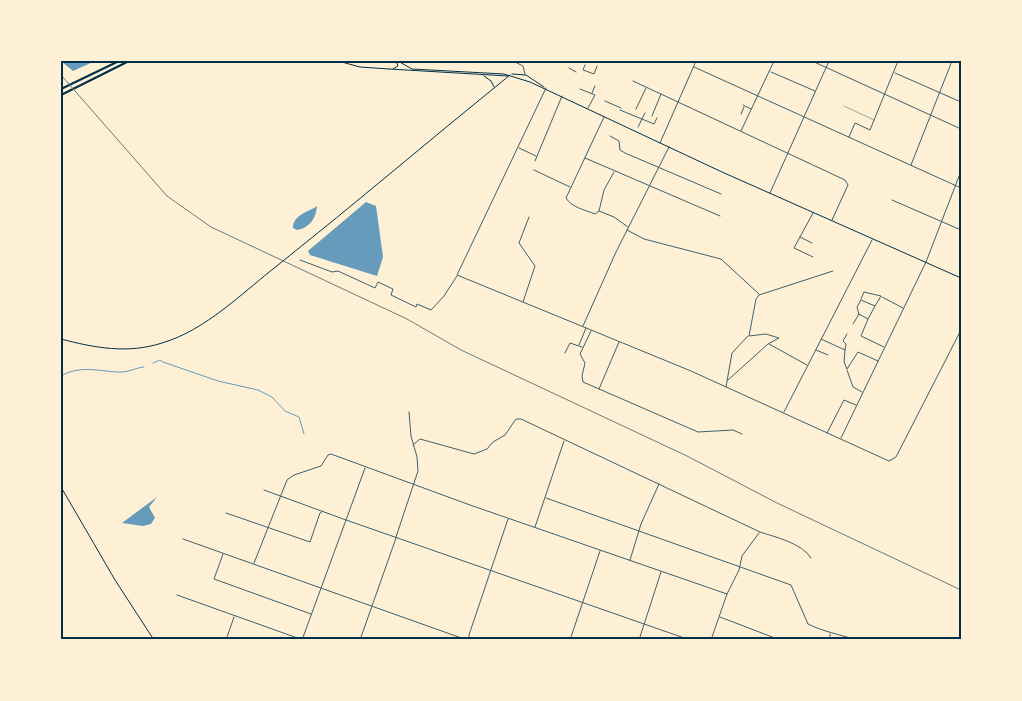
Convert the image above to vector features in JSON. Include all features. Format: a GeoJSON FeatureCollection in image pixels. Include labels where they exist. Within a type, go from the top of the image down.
{"type":"FeatureCollection","features":[{"type":"Feature","properties":{"kind":"main road"},"geometry":{"type":"LineString","coordinates":[[61,89],[119,61]]}},
{"type":"Feature","properties":{"kind":"main road"},"geometry":{"type":"LineString","coordinates":[[61,95],[129,61]]}},
{"type":"Feature","properties":{"kind":"main road"},"geometry":{"type":"LineString","coordinates":[[338,61],[360,67],[464,75],[511,75],[516,73],[526,75],[546,88]]}},
{"type":"Feature","properties":{"kind":"main road"},"geometry":{"type":"LineString","coordinates":[[390,69],[398,67],[397,61]]}},
{"type":"Feature","properties":{"kind":"main road"},"geometry":{"type":"LineString","coordinates":[[397,61],[410,69],[423,71],[464,71],[511,75],[546,88],[604,118],[961,278]]}},
{"type":"Feature","properties":{"kind":"main road"},"geometry":{"type":"LineString","coordinates":[[62,340],[114,350],[142,348],[162,343],[200,326],[266,275],[511,75]]}},
{"type":"Feature","properties":{"kind":"main road"},"geometry":{"type":"LineString","coordinates":[[483,76],[491,80],[494,88]]}},
{"type":"Feature","properties":{"kind":"main road"},"geometry":{"type":"LineString","coordinates":[[61,487],[154,640]]}},
{"type":"Feature","properties":{"kind":"street"},"geometry":{"type":"LineString","coordinates":[[513,61],[523,66],[526,75]]}},
{"type":"Feature","properties":{"kind":"street"},"geometry":{"type":"LineString","coordinates":[[660,143],[696,61]]}},
{"type":"Feature","properties":{"kind":"street"},"geometry":{"type":"LineString","coordinates":[[741,131],[774,61]]}},
{"type":"Feature","properties":{"kind":"street"},"geometry":{"type":"LineString","coordinates":[[812,61],[961,129]]}},
{"type":"Feature","properties":{"kind":"street"},"geometry":{"type":"LineString","coordinates":[[817,61],[822,66]]}},
{"type":"Feature","properties":{"kind":"street"},"geometry":{"type":"LineString","coordinates":[[770,193],[829,61]]}},
{"type":"Feature","properties":{"kind":"street"},"geometry":{"type":"LineString","coordinates":[[849,138],[855,123],[870,130],[886,95],[898,61]]}},
{"type":"Feature","properties":{"kind":"street"},"geometry":{"type":"LineString","coordinates":[[911,165],[952,61]]}},
{"type":"Feature","properties":{"kind":"street"},"geometry":{"type":"LineString","coordinates":[[586,66],[584,70],[594,74],[597,66]]}},
{"type":"Feature","properties":{"kind":"street"},"geometry":{"type":"LineString","coordinates":[[694,67],[961,188]]}},
{"type":"Feature","properties":{"kind":"street"},"geometry":{"type":"LineString","coordinates":[[569,68],[576,72]]}},
{"type":"Feature","properties":{"kind":"street"},"geometry":{"type":"LineString","coordinates":[[770,71],[816,91]]}},
{"type":"Feature","properties":{"kind":"street"},"geometry":{"type":"LineString","coordinates":[[895,72],[961,102]]}},
{"type":"Feature","properties":{"kind":"street"},"geometry":{"type":"LineString","coordinates":[[633,81],[845,180],[848,185],[831,220]]}},
{"type":"Feature","properties":{"kind":"street"},"geometry":{"type":"LineString","coordinates":[[591,94],[595,86]]}},
{"type":"Feature","properties":{"kind":"street"},"geometry":{"type":"LineString","coordinates":[[300,260],[332,272],[338,271],[376,288],[378,282],[393,289],[390,295],[416,307],[418,304],[430,310],[444,296],[458,275],[546,88]]}},
{"type":"Feature","properties":{"kind":"street"},"geometry":{"type":"LineString","coordinates":[[636,110],[646,88]]}},
{"type":"Feature","properties":{"kind":"street"},"geometry":{"type":"LineString","coordinates":[[580,89],[595,95],[587,109]]}},
{"type":"Feature","properties":{"kind":"street"},"geometry":{"type":"LineString","coordinates":[[652,116],[661,94]]}},
{"type":"Feature","properties":{"kind":"street"},"geometry":{"type":"LineString","coordinates":[[535,161],[562,96]]}},
{"type":"Feature","properties":{"kind":"street"},"geometry":{"type":"LineString","coordinates":[[605,101],[654,124],[656,118]]}},
{"type":"Feature","properties":{"kind":"street"},"geometry":{"type":"LineString","coordinates":[[741,114],[744,106],[752,109]]}},
{"type":"Feature","properties":{"kind":"street"},"geometry":{"type":"LineString","coordinates":[[638,127],[645,113]]}},
{"type":"Feature","properties":{"kind":"street"},"geometry":{"type":"LineString","coordinates":[[604,118],[566,198],[568,202],[595,214],[599,211],[604,190],[614,170]]}},
{"type":"Feature","properties":{"kind":"street"},"geometry":{"type":"LineString","coordinates":[[610,136],[619,141],[621,152],[721,194]]}},
{"type":"Feature","properties":{"kind":"street"},"geometry":{"type":"LineString","coordinates":[[583,326],[627,230],[669,147]]}},
{"type":"Feature","properties":{"kind":"street"},"geometry":{"type":"LineString","coordinates":[[519,148],[536,156]]}},
{"type":"Feature","properties":{"kind":"street"},"geometry":{"type":"LineString","coordinates":[[585,158],[720,216]]}},
{"type":"Feature","properties":{"kind":"street"},"geometry":{"type":"LineString","coordinates":[[534,170],[571,187]]}},
{"type":"Feature","properties":{"kind":"street"},"geometry":{"type":"LineString","coordinates":[[841,439],[926,262],[954,185],[961,172]]}},
{"type":"Feature","properties":{"kind":"street"},"geometry":{"type":"LineString","coordinates":[[892,200],[961,230]]}},
{"type":"Feature","properties":{"kind":"street"},"geometry":{"type":"LineString","coordinates":[[599,211],[614,217],[629,227]]}},
{"type":"Feature","properties":{"kind":"street"},"geometry":{"type":"LineString","coordinates":[[813,212],[809,224],[794,248],[813,257]]}},
{"type":"Feature","properties":{"kind":"street"},"geometry":{"type":"LineString","coordinates":[[523,302],[535,268],[533,261],[519,244],[529,217]]}},
{"type":"Feature","properties":{"kind":"street"},"geometry":{"type":"LineString","coordinates":[[627,230],[644,240],[721,260],[760,295]]}},
{"type":"Feature","properties":{"kind":"street"},"geometry":{"type":"LineString","coordinates":[[800,237],[812,243]]}},
{"type":"Feature","properties":{"kind":"street"},"geometry":{"type":"LineString","coordinates":[[783,412],[872,239]]}},
{"type":"Feature","properties":{"kind":"street"},"geometry":{"type":"LineString","coordinates":[[726,387],[732,353],[749,336],[756,299],[760,295],[833,271]]}},
{"type":"Feature","properties":{"kind":"street"},"geometry":{"type":"LineString","coordinates":[[458,275],[726,387],[889,461],[894,460],[961,330]]}},
{"type":"Feature","properties":{"kind":"street"},"geometry":{"type":"LineString","coordinates":[[868,319],[859,314],[857,307],[864,292],[881,296],[903,308]]}},
{"type":"Feature","properties":{"kind":"street"},"geometry":{"type":"LineString","coordinates":[[881,296],[860,336],[885,348]]}},
{"type":"Feature","properties":{"kind":"street"},"geometry":{"type":"LineString","coordinates":[[861,300],[875,306]]}},
{"type":"Feature","properties":{"kind":"street"},"geometry":{"type":"LineString","coordinates":[[853,324],[859,314]]}},
{"type":"Feature","properties":{"kind":"street"},"geometry":{"type":"LineString","coordinates":[[578,345],[586,328]]}},
{"type":"Feature","properties":{"kind":"street"},"geometry":{"type":"LineString","coordinates":[[592,330],[580,354],[585,367],[582,376],[583,382],[698,432],[733,430],[742,434]]}},
{"type":"Feature","properties":{"kind":"street"},"geometry":{"type":"LineString","coordinates":[[728,380],[768,344],[779,338],[766,334],[749,336]]}},
{"type":"Feature","properties":{"kind":"street"},"geometry":{"type":"LineString","coordinates":[[847,334],[843,341],[846,344],[844,360],[853,386],[863,392]]}},
{"type":"Feature","properties":{"kind":"street"},"geometry":{"type":"LineString","coordinates":[[821,338],[845,350]]}},
{"type":"Feature","properties":{"kind":"street"},"geometry":{"type":"LineString","coordinates":[[599,389],[620,342]]}},
{"type":"Feature","properties":{"kind":"street"},"geometry":{"type":"LineString","coordinates":[[564,353],[570,343],[583,347]]}},
{"type":"Feature","properties":{"kind":"street"},"geometry":{"type":"LineString","coordinates":[[768,344],[807,366]]}},
{"type":"Feature","properties":{"kind":"street"},"geometry":{"type":"LineString","coordinates":[[815,349],[828,355]]}},
{"type":"Feature","properties":{"kind":"street"},"geometry":{"type":"LineString","coordinates":[[847,369],[858,352],[878,361]]}},
{"type":"Feature","properties":{"kind":"street"},"geometry":{"type":"LineString","coordinates":[[827,433],[844,400],[857,405]]}},
{"type":"Feature","properties":{"kind":"street"},"geometry":{"type":"LineString","coordinates":[[360,640],[415,485],[419,466],[410,436],[409,412]]}},
{"type":"Feature","properties":{"kind":"street"},"geometry":{"type":"LineString","coordinates":[[414,445],[420,439],[474,454],[505,435],[516,419],[521,419],[760,532],[790,543],[807,552],[811,558]]}},
{"type":"Feature","properties":{"kind":"street"},"geometry":{"type":"LineString","coordinates":[[534,528],[546,498],[564,440]]}},
{"type":"Feature","properties":{"kind":"street"},"geometry":{"type":"LineString","coordinates":[[254,564],[267,526],[287,480],[294,475],[321,466],[328,455],[331,454],[534,528],[727,594]]}},
{"type":"Feature","properties":{"kind":"street"},"geometry":{"type":"LineString","coordinates":[[177,595],[302,640],[320,586],[365,467]]}},
{"type":"Feature","properties":{"kind":"street"},"geometry":{"type":"LineString","coordinates":[[630,560],[639,532],[659,484]]}},
{"type":"Feature","properties":{"kind":"street"},"geometry":{"type":"LineString","coordinates":[[264,490],[690,640]]}},
{"type":"Feature","properties":{"kind":"street"},"geometry":{"type":"LineString","coordinates":[[546,498],[792,586],[808,624],[831,634],[836,633],[856,640]]}},
{"type":"Feature","properties":{"kind":"street"},"geometry":{"type":"LineString","coordinates":[[226,513],[310,542],[320,513],[324,510]]}},
{"type":"Feature","properties":{"kind":"street"},"geometry":{"type":"LineString","coordinates":[[183,539],[468,640],[508,518]]}},
{"type":"Feature","properties":{"kind":"street"},"geometry":{"type":"LineString","coordinates":[[711,640],[727,594],[740,567],[743,553],[760,532]]}},
{"type":"Feature","properties":{"kind":"street"},"geometry":{"type":"LineString","coordinates":[[570,640],[601,550]]}},
{"type":"Feature","properties":{"kind":"street"},"geometry":{"type":"LineString","coordinates":[[223,553],[214,579],[311,614]]}},
{"type":"Feature","properties":{"kind":"street"},"geometry":{"type":"LineString","coordinates":[[639,640],[661,572]]}},
{"type":"Feature","properties":{"kind":"street"},"geometry":{"type":"LineString","coordinates":[[226,640],[234,616]]}},
{"type":"Feature","properties":{"kind":"street"},"geometry":{"type":"LineString","coordinates":[[718,617],[780,640]]}},
{"type":"Feature","properties":{"kind":"street"},"geometry":{"type":"LineString","coordinates":[[830,640],[831,634]]}},
{"type":"Feature","properties":{"kind":"street"},"geometry":{"type":"LineString","coordinates":[[464,638],[469,635]]}},
{"type":"Feature","properties":{"kind":"lane"},"geometry":{"type":"LineString","coordinates":[[844,106],[874,120]]}},
{"type":"Feature","properties":{"kind":"water"},"geometry":{"type":"Polygon","coordinates":[[[61,61],[95,61],[73,71],[61,61]]]}},
{"type":"Feature","properties":{"kind":"water"},"geometry":{"type":"Polygon","coordinates":[[[366,202],[376,206],[383,257],[377,276],[310,255],[308,251],[366,202]]]}},
{"type":"Feature","properties":{"kind":"water"},"geometry":{"type":"Polygon","coordinates":[[[317,206],[313,219],[308,225],[297,230],[293,228],[298,217],[317,206]]]}},
{"type":"Feature","properties":{"kind":"water"},"geometry":{"type":"Polygon","coordinates":[[[157,497],[149,507],[155,518],[151,524],[143,526],[122,523],[157,497]]]}},
{"type":"Feature","properties":{"kind":"waterway"},"geometry":{"type":"LineString","coordinates":[[153,363],[160,360],[218,381],[258,390],[272,397],[285,411],[299,417],[304,434]]}},
{"type":"Feature","properties":{"kind":"waterway"},"geometry":{"type":"LineString","coordinates":[[61,376],[82,370],[121,372],[144,367]]}},
{"type":"Feature","properties":{"kind":"railway"},"geometry":{"type":"LineString","coordinates":[[61,75],[167,196],[211,227],[407,319],[461,350],[687,456],[777,503],[961,590]]}}]}
